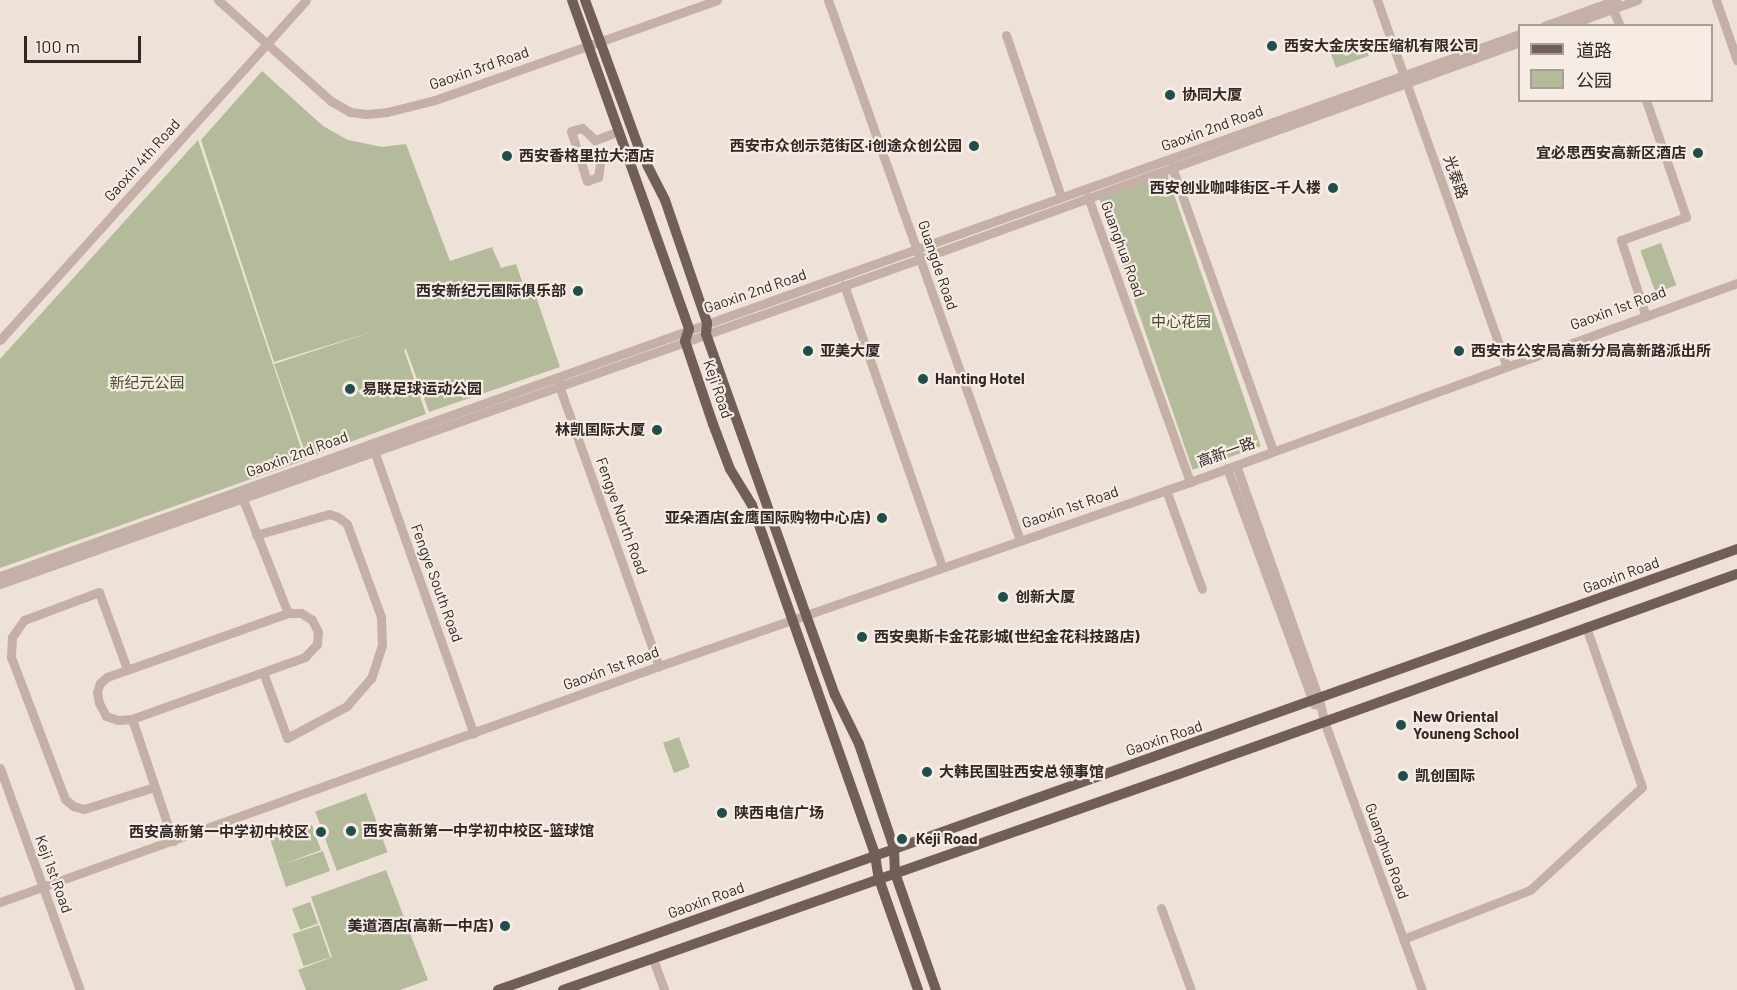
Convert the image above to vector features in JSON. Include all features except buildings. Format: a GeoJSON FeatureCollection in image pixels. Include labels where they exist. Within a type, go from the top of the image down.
{"type":"FeatureCollection","features":[{"type":"Feature","properties":{"kind":"main road","name":"Keji Road"},"geometry":{"type":"LineString","coordinates":[[572,0],[594,43],[640,151],[665,200],[806,615],[835,695],[859,744],[894,848],[895,873]]}},
{"type":"Feature","properties":{"kind":"main road","name":"Keji Road"},"geometry":{"type":"LineString","coordinates":[[585,0],[594,43],[619,131],[689,329]]}},
{"type":"Feature","properties":{"kind":"main road"},"geometry":{"type":"LineString","coordinates":[[685,340],[689,329]]}},
{"type":"Feature","properties":{"kind":"main road","name":"Keji Road"},"geometry":{"type":"LineString","coordinates":[[685,340],[730,469],[752,505],[875,855],[879,879],[918,990]]}},
{"type":"Feature","properties":{"kind":"main road","name":"Gaoxin Road"},"geometry":{"type":"LineString","coordinates":[[498,990],[1737,549]]}},
{"type":"Feature","properties":{"kind":"main road"},"geometry":{"type":"LineString","coordinates":[[563,990],[1737,573]]}},
{"type":"Feature","properties":{"kind":"main road"},"geometry":{"type":"LineString","coordinates":[[895,873],[936,990]]}},
{"type":"Feature","properties":{"kind":"street","name":"Gaoxin 3rd Road"},"geometry":{"type":"LineString","coordinates":[[218,0],[331,101],[350,112],[367,114],[387,112],[435,100],[717,0]]}},
{"type":"Feature","properties":{"kind":"street","name":"Gaoxin 4th Road"},"geometry":{"type":"LineString","coordinates":[[0,340],[306,0]]}},
{"type":"Feature","properties":{"kind":"street","name":"Guangde Road"},"geometry":{"type":"LineString","coordinates":[[828,0],[1020,540]]}},
{"type":"Feature","properties":{"kind":"street","name":"光泰路"},"geometry":{"type":"LineString","coordinates":[[1377,0],[1506,364]]}},
{"type":"Feature","properties":{"kind":"street"},"geometry":{"type":"LineString","coordinates":[[1550,24],[1612,3],[1637,0]]}},
{"type":"Feature","properties":{"kind":"street"},"geometry":{"type":"LineString","coordinates":[[1716,0],[1737,60]]}},
{"type":"Feature","properties":{"kind":"street"},"geometry":{"type":"LineString","coordinates":[[1570,24],[1612,3]]}},
{"type":"Feature","properties":{"kind":"street"},"geometry":{"type":"LineString","coordinates":[[1612,3],[1619,24]]}},
{"type":"Feature","properties":{"kind":"street"},"geometry":{"type":"LineString","coordinates":[[1006,35],[1061,197]]}},
{"type":"Feature","properties":{"kind":"street","name":"Gaoxin 2nd Road"},"geometry":{"type":"LineString","coordinates":[[557,381],[685,340],[707,328],[1088,197],[1518,35]]}},
{"type":"Feature","properties":{"kind":"street","name":"Gaoxin 2nd Road"},"geometry":{"type":"LineString","coordinates":[[0,576],[557,381],[689,329],[707,328],[844,285],[1061,197],[1518,43]]}},
{"type":"Feature","properties":{"kind":"street"},"geometry":{"type":"LineString","coordinates":[[1646,314],[1622,240],[1686,217],[1647,102]]}},
{"type":"Feature","properties":{"kind":"street"},"geometry":{"type":"LineString","coordinates":[[619,131],[595,140],[582,128],[571,132],[587,181],[598,177],[601,159],[626,150]]}},
{"type":"Feature","properties":{"kind":"street"},"geometry":{"type":"LineString","coordinates":[[1172,166],[1273,451]]}},
{"type":"Feature","properties":{"kind":"street","name":"Guanghua Road"},"geometry":{"type":"LineString","coordinates":[[1088,197],[1190,482]]}},
{"type":"Feature","properties":{"kind":"street","name":"Gaoxin 1st Road"},"geometry":{"type":"LineString","coordinates":[[1273,451],[1506,364],[1737,283]]}},
{"type":"Feature","properties":{"kind":"street"},"geometry":{"type":"LineString","coordinates":[[844,285],[942,567]]}},
{"type":"Feature","properties":{"kind":"street","name":"Fengye North Road"},"geometry":{"type":"LineString","coordinates":[[557,381],[659,666]]}},
{"type":"Feature","properties":{"kind":"street","name":"Gaoxin 2nd Road"},"geometry":{"type":"LineString","coordinates":[[0,584],[242,497],[372,447]]}},
{"type":"Feature","properties":{"kind":"street","name":"Fengye South Road"},"geometry":{"type":"LineString","coordinates":[[372,447],[474,734]]}},
{"type":"Feature","properties":{"kind":"street","name":"高新一路"},"geometry":{"type":"LineString","coordinates":[[1190,482],[1273,451]]}},
{"type":"Feature","properties":{"kind":"street","name":"Guanghua Road"},"geometry":{"type":"LineString","coordinates":[[1231,466],[1422,990]]}},
{"type":"Feature","properties":{"kind":"street","name":"Gaoxin 1st Road"},"geometry":{"type":"LineString","coordinates":[[0,902],[659,666],[1190,482]]}},
{"type":"Feature","properties":{"kind":"street"},"geometry":{"type":"LineString","coordinates":[[1166,490],[1202,590]]}},
{"type":"Feature","properties":{"kind":"street"},"geometry":{"type":"LineString","coordinates":[[242,497],[288,613]]}},
{"type":"Feature","properties":{"kind":"street"},"geometry":{"type":"LineString","coordinates":[[256,535],[329,514],[338,517],[347,524],[381,617],[382,645],[371,678],[347,706],[287,738],[263,672]]}},
{"type":"Feature","properties":{"kind":"street"},"geometry":{"type":"LineString","coordinates":[[127,669],[99,592],[24,620],[12,637],[11,657],[65,799],[72,806],[84,809],[154,786]]}},
{"type":"Feature","properties":{"kind":"street"},"geometry":{"type":"LineString","coordinates":[[288,613],[301,614],[312,620],[318,632],[317,644],[305,657],[132,719],[118,720],[106,716],[99,703],[97,692],[100,683],[107,677],[127,669],[288,613]]}},
{"type":"Feature","properties":{"kind":"street"},"geometry":{"type":"LineString","coordinates":[[1403,939],[1530,890],[1642,787],[1586,627]]}},
{"type":"Feature","properties":{"kind":"street"},"geometry":{"type":"LineString","coordinates":[[132,719],[173,841]]}},
{"type":"Feature","properties":{"kind":"street","name":"Keji 1st Road"},"geometry":{"type":"LineString","coordinates":[[0,768],[80,990]]}},
{"type":"Feature","properties":{"kind":"street"},"geometry":{"type":"LineString","coordinates":[[1161,908],[1191,990]]}},
{"type":"Feature","properties":{"kind":"street"},"geometry":{"type":"LineString","coordinates":[[653,959],[664,990]]}},
{"type":"Feature","properties":{"kind":"green space"},"geometry":{"type":"Polygon","coordinates":[[[1362,37],[1369,56],[1336,68],[1329,49],[1362,37]]]}},
{"type":"Feature","properties":{"kind":"green space"},"geometry":{"type":"Polygon","coordinates":[[[262,71],[323,126],[348,140],[382,147],[406,144],[450,261],[492,247],[501,268],[516,264],[524,287],[532,285],[560,367],[429,412],[406,349],[404,350],[426,414],[307,458],[274,364],[378,330],[274,362],[201,140],[262,71]]]}},
{"type":"Feature","properties":{"kind":"green space","name":"新纪元公园"},"geometry":{"type":"Polygon","coordinates":[[[198,140],[305,460],[0,568],[0,359],[198,140]]]}},
{"type":"Feature","properties":{"kind":"green space","name":"中心花园"},"geometry":{"type":"Polygon","coordinates":[[[1167,174],[1261,446],[1193,470],[1099,197],[1167,174]]]}},
{"type":"Feature","properties":{"kind":"green space"},"geometry":{"type":"Polygon","coordinates":[[[1661,243],[1676,285],[1656,293],[1640,251],[1661,243]]]}},
{"type":"Feature","properties":{"kind":"green space"},"geometry":{"type":"Polygon","coordinates":[[[679,737],[690,767],[674,773],[663,743],[679,737]]]}},
{"type":"Feature","properties":{"kind":"green space","name":"西安高新第一中学初中校区-篮球馆"},"geometry":{"type":"Polygon","coordinates":[[[366,793],[388,852],[337,871],[315,811],[366,793]]]}},
{"type":"Feature","properties":{"kind":"green space"},"geometry":{"type":"Polygon","coordinates":[[[312,825],[321,850],[281,865],[323,851],[330,871],[286,887],[270,839],[312,825]]]}},
{"type":"Feature","properties":{"kind":"green space"},"geometry":{"type":"Polygon","coordinates":[[[386,870],[428,980],[400,990],[306,990],[298,970],[332,957],[311,897],[386,870]]]}},
{"type":"Feature","properties":{"kind":"green space"},"geometry":{"type":"Polygon","coordinates":[[[310,902],[318,924],[300,930],[292,908],[310,902]]]}},
{"type":"Feature","properties":{"kind":"green space"},"geometry":{"type":"Polygon","coordinates":[[[319,925],[330,957],[304,966],[293,934],[319,925]]]}},
{"type":"Feature","properties":{"kind":"place","name":"西安大金庆安压缩机有限公司"},"geometry":{"type":"Point","coordinates":[1272,46]}},
{"type":"Feature","properties":{"kind":"place","name":"协同大厦"},"geometry":{"type":"Point","coordinates":[1170,95]}},
{"type":"Feature","properties":{"kind":"place","name":"西安市众创示范街区·i创途众创公园"},"geometry":{"type":"Point","coordinates":[974,146]}},
{"type":"Feature","properties":{"kind":"place","name":"宜必思西安高新区酒店"},"geometry":{"type":"Point","coordinates":[1698,153]}},
{"type":"Feature","properties":{"kind":"place","name":"西安香格里拉大酒店"},"geometry":{"type":"Point","coordinates":[507,156]}},
{"type":"Feature","properties":{"kind":"place","name":"西安创业咖啡街区-千人楼"},"geometry":{"type":"Point","coordinates":[1333,188]}},
{"type":"Feature","properties":{"kind":"place","name":"西安新纪元国际俱乐部"},"geometry":{"type":"Point","coordinates":[578,291]}},
{"type":"Feature","properties":{"kind":"place","name":"亚美大厦"},"geometry":{"type":"Point","coordinates":[808,351]}},
{"type":"Feature","properties":{"kind":"place","name":"西安市公安局高新分局高新路派出所"},"geometry":{"type":"Point","coordinates":[1459,351]}},
{"type":"Feature","properties":{"kind":"place","name":"Hanting Hotel"},"geometry":{"type":"Point","coordinates":[923,379]}},
{"type":"Feature","properties":{"kind":"place","name":"易联足球运动公园"},"geometry":{"type":"Point","coordinates":[350,389]}},
{"type":"Feature","properties":{"kind":"place","name":"林凯国际大厦"},"geometry":{"type":"Point","coordinates":[657,430]}},
{"type":"Feature","properties":{"kind":"place","name":"亚朵酒店(金鹰国际购物中心店)"},"geometry":{"type":"Point","coordinates":[882,518]}},
{"type":"Feature","properties":{"kind":"place","name":"创新大厦"},"geometry":{"type":"Point","coordinates":[1003,597]}},
{"type":"Feature","properties":{"kind":"place","name":"西安奥斯卡金花影城(世纪金花科技路店)"},"geometry":{"type":"Point","coordinates":[862,637]}},
{"type":"Feature","properties":{"kind":"place","name":"New Oriental Youneng School"},"geometry":{"type":"Point","coordinates":[1401,725]}},
{"type":"Feature","properties":{"kind":"place","name":"大韩民国驻西安总领事馆"},"geometry":{"type":"Point","coordinates":[927,772]}},
{"type":"Feature","properties":{"kind":"place","name":"凯创国际"},"geometry":{"type":"Point","coordinates":[1403,776]}},
{"type":"Feature","properties":{"kind":"place","name":"陕西电信广场"},"geometry":{"type":"Point","coordinates":[722,813]}},
{"type":"Feature","properties":{"kind":"place","name":"西安高新第一中学初中校区-篮球馆"},"geometry":{"type":"Point","coordinates":[351,831]}},
{"type":"Feature","properties":{"kind":"place","name":"西安高新第一中学初中校区"},"geometry":{"type":"Point","coordinates":[321,832]}},
{"type":"Feature","properties":{"kind":"place","name":"Keji Road"},"geometry":{"type":"Point","coordinates":[902,839]}},
{"type":"Feature","properties":{"kind":"place","name":"美道酒店(高新一中店)"},"geometry":{"type":"Point","coordinates":[505,926]}}]}
